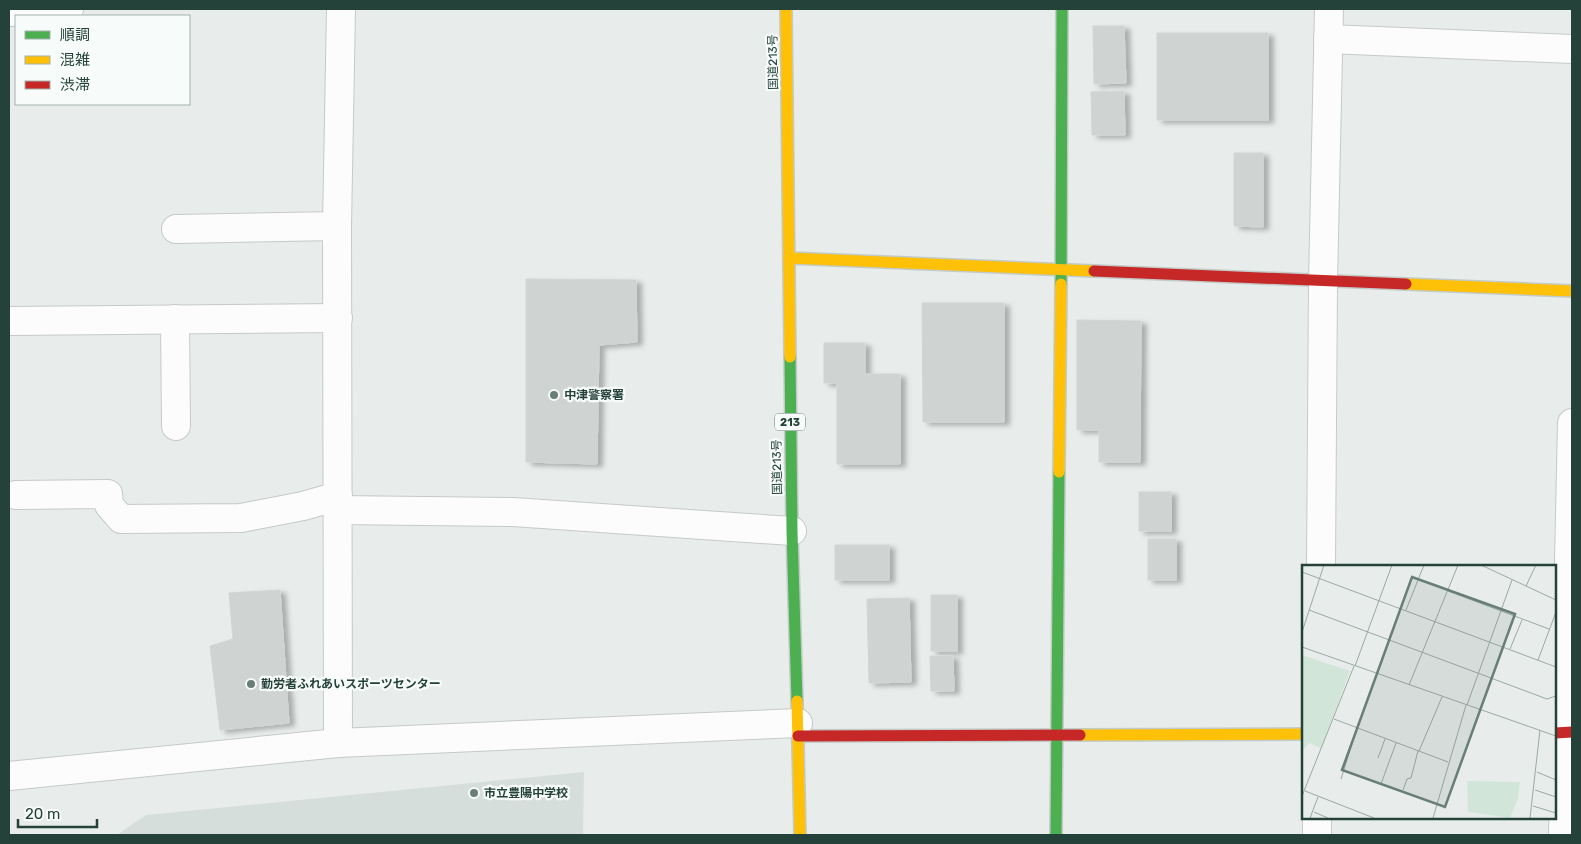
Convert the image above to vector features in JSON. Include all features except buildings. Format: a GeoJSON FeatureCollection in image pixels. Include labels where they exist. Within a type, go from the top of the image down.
{"type":"FeatureCollection","features":[{"type":"Feature","properties":{"kind":"main road","name":"国道213号"},"geometry":{"type":"LineString","coordinates":[[786,9],[792,532],[800,835]]}},
{"type":"Feature","properties":{"kind":"main road"},"geometry":{"type":"LineString","coordinates":[[1056,835],[1062,271],[1062,9]]}},
{"type":"Feature","properties":{"kind":"main road"},"geometry":{"type":"LineString","coordinates":[[789,258],[1572,291]]}},
{"type":"Feature","properties":{"kind":"main road"},"geometry":{"type":"LineString","coordinates":[[798,729],[1056,735],[1302,734]]}},
{"type":"Feature","properties":{"kind":"street"},"geometry":{"type":"LineString","coordinates":[[9,12],[69,9]]}},
{"type":"Feature","properties":{"kind":"street"},"geometry":{"type":"LineString","coordinates":[[338,743],[337,226],[341,9]]}},
{"type":"Feature","properties":{"kind":"street"},"geometry":{"type":"LineString","coordinates":[[1321,565],[1323,282],[1329,9]]}},
{"type":"Feature","properties":{"kind":"street"},"geometry":{"type":"LineString","coordinates":[[1328,39],[1572,50]]}},
{"type":"Feature","properties":{"kind":"street"},"geometry":{"type":"LineString","coordinates":[[176,229],[337,226]]}},
{"type":"Feature","properties":{"kind":"street"},"geometry":{"type":"LineString","coordinates":[[9,320],[338,318]]}},
{"type":"Feature","properties":{"kind":"street"},"geometry":{"type":"LineString","coordinates":[[175,319],[176,426]]}},
{"type":"Feature","properties":{"kind":"street"},"geometry":{"type":"LineString","coordinates":[[1563,835],[1572,423]]}},
{"type":"Feature","properties":{"kind":"street"},"geometry":{"type":"LineString","coordinates":[[16,495],[108,494],[109,505],[121,518],[241,518],[303,506],[338,503],[513,512],[792,532]]}},
{"type":"Feature","properties":{"kind":"street"},"geometry":{"type":"LineString","coordinates":[[9,776],[338,743],[798,729]]}},
{"type":"Feature","properties":{"kind":"street"},"geometry":{"type":"LineString","coordinates":[[1317,819],[1317,835]]}},
{"type":"Feature","properties":{"kind":"shaded area","name":"市立豊陽中学校"},"geometry":{"type":"Polygon","coordinates":[[[584,772],[583,835],[117,835],[146,815],[584,772]]]}},
{"type":"Feature","properties":{"kind":"traffic: fast"},"geometry":{"type":"LineString","coordinates":[[1061,284],[1062,9]]}},
{"type":"Feature","properties":{"kind":"traffic: fast"},"geometry":{"type":"LineString","coordinates":[[790,357],[792,531],[797,701]]}},
{"type":"Feature","properties":{"kind":"traffic: fast"},"geometry":{"type":"LineString","coordinates":[[1056,835],[1059,472]]}},
{"type":"Feature","properties":{"kind":"traffic: slow"},"geometry":{"type":"LineString","coordinates":[[786,9],[790,357]]}},
{"type":"Feature","properties":{"kind":"traffic: slow"},"geometry":{"type":"LineString","coordinates":[[789,258],[1094,271]]}},
{"type":"Feature","properties":{"kind":"traffic: slow"},"geometry":{"type":"LineString","coordinates":[[1059,472],[1061,284]]}},
{"type":"Feature","properties":{"kind":"traffic: slow"},"geometry":{"type":"LineString","coordinates":[[1406,284],[1572,291]]}},
{"type":"Feature","properties":{"kind":"traffic: slow"},"geometry":{"type":"LineString","coordinates":[[797,701],[800,835]]}},
{"type":"Feature","properties":{"kind":"traffic: slow"},"geometry":{"type":"LineString","coordinates":[[1080,735],[1302,734]]}},
{"type":"Feature","properties":{"kind":"traffic: jam"},"geometry":{"type":"LineString","coordinates":[[1094,271],[1406,284]]}},
{"type":"Feature","properties":{"kind":"traffic: jam"},"geometry":{"type":"LineString","coordinates":[[1556,733],[1572,732]]}},
{"type":"Feature","properties":{"kind":"traffic: jam"},"geometry":{"type":"LineString","coordinates":[[798,736],[1080,735]]}},
{"type":"Feature","properties":{"kind":"place","name":"中津警察署"},"geometry":{"type":"Point","coordinates":[554,395]}},
{"type":"Feature","properties":{"kind":"place","name":"勤労者ふれあいスポーツセンター"},"geometry":{"type":"Point","coordinates":[251,684]}},
{"type":"Feature","properties":{"kind":"place","name":"市立豊陽中学校"},"geometry":{"type":"Point","coordinates":[474,793]}}]}
